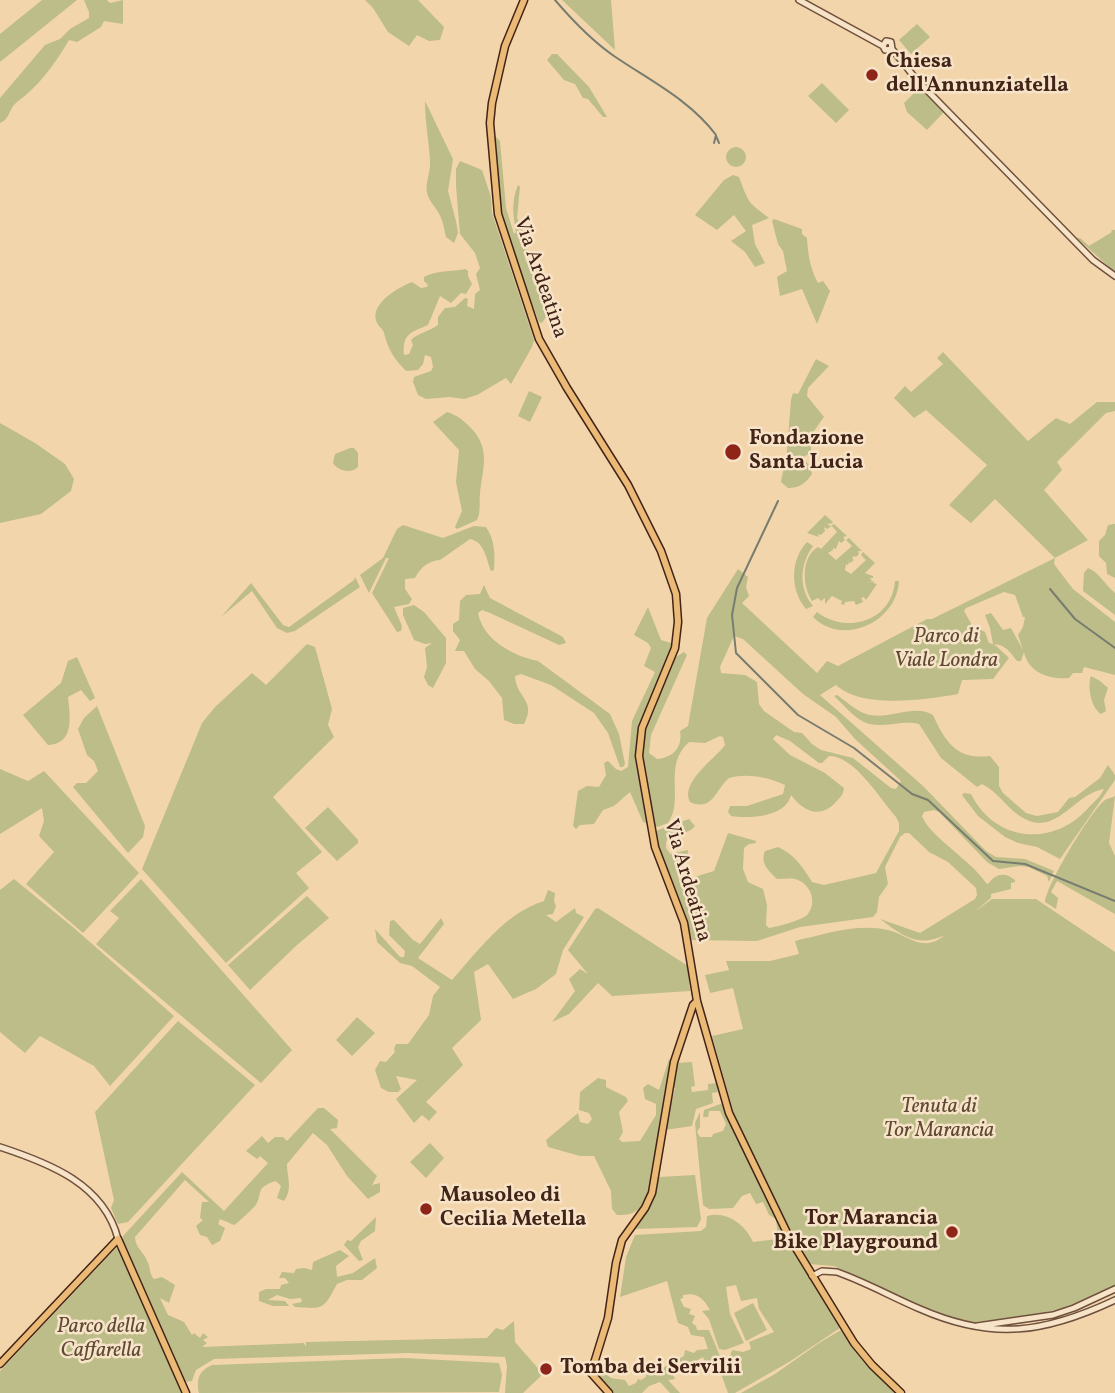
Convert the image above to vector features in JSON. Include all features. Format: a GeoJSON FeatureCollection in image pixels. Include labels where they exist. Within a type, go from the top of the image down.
{"type":"FeatureCollection","features":[{"type":"Feature","properties":{"kind":"main road","name":"Via Ardeatina"},"geometry":{"type":"LineString","coordinates":[[524,0],[505,46],[492,103],[498,214],[539,339],[628,485],[661,551],[676,594],[678,622],[675,648],[643,724],[639,743],[655,847],[684,923],[697,1001],[729,1113],[789,1237],[812,1276],[859,1349],[901,1393]]}},
{"type":"Feature","properties":{"kind":"main road"},"geometry":{"type":"LineString","coordinates":[[609,1393],[591,1373],[608,1318],[615,1263],[622,1240],[650,1199],[674,1062],[693,1005],[697,1001]]}},
{"type":"Feature","properties":{"kind":"main road"},"geometry":{"type":"LineString","coordinates":[[0,1364],[118,1239],[186,1393]]}},
{"type":"Feature","properties":{"kind":"street"},"geometry":{"type":"LineString","coordinates":[[799,0],[883,46],[886,41],[891,41],[892,50],[916,79],[1093,260],[1115,276]]}},
{"type":"Feature","properties":{"kind":"street"},"geometry":{"type":"LineString","coordinates":[[0,1147],[54,1169],[89,1190],[106,1208],[118,1239]]}},
{"type":"Feature","properties":{"kind":"street"},"geometry":{"type":"LineString","coordinates":[[812,1276],[821,1271],[837,1272],[934,1315],[995,1330],[1046,1326],[1079,1316],[1115,1300]]}},
{"type":"Feature","properties":{"kind":"street"},"geometry":{"type":"LineString","coordinates":[[970,1326],[1053,1315],[1115,1289]]}},
{"type":"Feature","properties":{"kind":"green space"},"geometry":{"type":"Polygon","coordinates":[[[42,0],[77,0],[0,62],[0,34],[42,0]]]}},
{"type":"Feature","properties":{"kind":"green space"},"geometry":{"type":"Polygon","coordinates":[[[84,0],[107,0],[110,3],[123,0],[123,24],[104,21],[101,27],[77,42],[69,40],[46,74],[14,104],[6,119],[0,123],[0,98],[45,45],[60,39],[70,29],[89,18],[84,0]]]}},
{"type":"Feature","properties":{"kind":"green space"},"geometry":{"type":"Polygon","coordinates":[[[365,0],[418,0],[444,27],[440,40],[429,41],[417,35],[409,46],[388,32],[365,0]]]}},
{"type":"Feature","properties":{"kind":"green space"},"geometry":{"type":"Polygon","coordinates":[[[562,0],[611,0],[615,50],[562,0]]]}},
{"type":"Feature","properties":{"kind":"green space"},"geometry":{"type":"Polygon","coordinates":[[[917,24],[930,37],[911,54],[899,40],[917,24]]]}},
{"type":"Feature","properties":{"kind":"green space"},"geometry":{"type":"Polygon","coordinates":[[[552,54],[557,54],[589,87],[607,117],[603,117],[588,99],[583,98],[575,84],[564,80],[547,60],[552,54]]]}},
{"type":"Feature","properties":{"kind":"green space"},"geometry":{"type":"Polygon","coordinates":[[[822,83],[849,110],[836,123],[808,96],[822,83]]]}},
{"type":"Feature","properties":{"kind":"green space"},"geometry":{"type":"Polygon","coordinates":[[[919,88],[944,112],[927,130],[907,112],[904,103],[919,88]]]}},
{"type":"Feature","properties":{"kind":"green space"},"geometry":{"type":"Polygon","coordinates":[[[425,101],[453,159],[448,191],[458,233],[454,243],[446,237],[441,218],[427,193],[430,161],[425,101]]]}},
{"type":"Feature","properties":{"kind":"green space"},"geometry":{"type":"Polygon","coordinates":[[[494,135],[500,141],[506,208],[514,234],[514,203],[518,185],[520,187],[517,218],[528,240],[525,260],[540,274],[550,310],[542,323],[539,322],[503,227],[494,135]]]}},
{"type":"Feature","properties":{"kind":"green space"},"geometry":{"type":"Polygon","coordinates":[[[736,147],[743,150],[746,157],[743,164],[736,167],[729,164],[726,157],[729,150],[736,147]]]}},
{"type":"Feature","properties":{"kind":"green space"},"geometry":{"type":"Polygon","coordinates":[[[460,161],[482,170],[491,197],[492,213],[534,340],[511,384],[506,378],[477,395],[464,399],[426,399],[418,395],[413,382],[414,377],[431,371],[431,357],[425,355],[418,370],[406,371],[392,354],[376,314],[387,296],[407,284],[412,282],[421,288],[427,287],[424,277],[429,275],[465,269],[468,271],[472,284],[466,294],[461,293],[451,303],[440,296],[428,325],[406,338],[404,355],[409,354],[413,345],[411,340],[438,325],[438,317],[445,308],[455,307],[465,298],[468,299],[467,306],[474,309],[475,294],[480,290],[476,274],[480,268],[475,253],[460,234],[456,169],[460,161]]]}},
{"type":"Feature","properties":{"kind":"green space"},"geometry":{"type":"Polygon","coordinates":[[[733,175],[739,177],[750,202],[769,218],[752,225],[755,244],[765,263],[755,267],[745,252],[731,241],[746,231],[734,215],[717,230],[695,215],[724,180],[733,175]]]}},
{"type":"Feature","properties":{"kind":"green space"},"geometry":{"type":"Polygon","coordinates":[[[774,219],[802,229],[802,234],[807,238],[815,277],[818,283],[823,281],[830,291],[817,324],[802,289],[780,296],[777,277],[787,271],[772,221],[774,219]]]}},
{"type":"Feature","properties":{"kind":"green space"},"geometry":{"type":"Polygon","coordinates":[[[1111,230],[1115,230],[1115,272],[1077,238],[1089,246],[1112,232],[1111,230]]]}},
{"type":"Feature","properties":{"kind":"green space"},"geometry":{"type":"Polygon","coordinates":[[[943,352],[1028,441],[1056,418],[1070,424],[1097,402],[1115,402],[1115,411],[1106,413],[1057,462],[1062,470],[1044,490],[1088,540],[1055,558],[995,499],[971,523],[949,505],[987,465],[926,410],[914,418],[894,398],[905,386],[911,392],[943,364],[937,358],[943,352]]]}},
{"type":"Feature","properties":{"kind":"green space"},"geometry":{"type":"Polygon","coordinates":[[[816,359],[829,366],[808,388],[807,396],[824,417],[811,435],[811,453],[803,457],[812,474],[802,485],[788,488],[781,482],[787,451],[791,400],[793,393],[798,394],[816,359]]]}},
{"type":"Feature","properties":{"kind":"green space"},"geometry":{"type":"Polygon","coordinates":[[[529,391],[542,397],[530,422],[518,416],[529,391]]]}},
{"type":"Feature","properties":{"kind":"green space"},"geometry":{"type":"Polygon","coordinates":[[[447,412],[462,420],[477,435],[484,458],[477,520],[457,529],[455,527],[462,511],[456,482],[459,450],[433,422],[447,412]]]}},
{"type":"Feature","properties":{"kind":"green space"},"geometry":{"type":"Polygon","coordinates":[[[0,423],[65,464],[74,479],[71,491],[41,514],[0,523],[0,423]]]}},
{"type":"Feature","properties":{"kind":"green space"},"geometry":{"type":"Polygon","coordinates":[[[354,448],[358,453],[358,467],[348,471],[341,470],[333,463],[335,454],[354,448]]]}},
{"type":"Feature","properties":{"kind":"green space"},"geometry":{"type":"Polygon","coordinates":[[[825,515],[833,522],[828,525],[834,524],[847,536],[843,537],[845,540],[841,543],[839,541],[836,549],[833,548],[828,553],[836,560],[852,546],[846,540],[849,538],[862,551],[858,551],[859,554],[852,558],[854,560],[846,564],[845,570],[851,574],[866,560],[861,555],[863,552],[875,563],[865,573],[873,576],[870,578],[872,581],[867,583],[874,581],[873,583],[877,584],[866,600],[861,598],[863,602],[856,605],[854,601],[841,604],[842,601],[832,596],[825,604],[825,598],[812,601],[806,587],[808,557],[818,547],[821,549],[837,532],[832,526],[827,529],[824,527],[825,531],[821,535],[818,534],[819,537],[807,533],[825,515]]]}},
{"type":"Feature","properties":{"kind":"green space"},"geometry":{"type":"Polygon","coordinates":[[[1115,524],[1115,578],[1107,574],[1106,563],[1099,556],[1099,541],[1105,535],[1108,525],[1115,524]]]}},
{"type":"Feature","properties":{"kind":"green space"},"geometry":{"type":"Polygon","coordinates":[[[403,525],[443,538],[474,526],[486,527],[493,542],[494,570],[491,571],[482,547],[470,539],[440,560],[428,563],[415,578],[405,579],[405,589],[412,599],[409,604],[394,607],[402,626],[401,631],[397,632],[372,593],[389,558],[386,558],[369,593],[360,575],[383,558],[397,529],[403,525]]]}},
{"type":"Feature","properties":{"kind":"green space"},"geometry":{"type":"Polygon","coordinates":[[[807,542],[813,546],[805,560],[802,576],[805,592],[813,606],[806,609],[797,593],[794,575],[797,557],[807,542]]]}},
{"type":"Feature","properties":{"kind":"green space","name":"Tenuta di Tor Marancia"},"geometry":{"type":"Polygon","coordinates":[[[1055,558],[1054,564],[1073,589],[1115,622],[1115,675],[1084,667],[1082,673],[1073,673],[1069,678],[1054,678],[1035,670],[1024,652],[1021,661],[1017,661],[1005,647],[994,644],[1009,658],[993,679],[962,680],[958,694],[911,700],[877,700],[847,693],[836,685],[820,695],[923,786],[986,851],[996,857],[1025,859],[1054,871],[1049,882],[1047,876],[1029,867],[999,869],[987,862],[939,812],[924,812],[922,816],[926,824],[986,883],[1001,875],[1015,880],[1011,883],[1011,889],[991,894],[991,898],[973,913],[992,899],[1036,899],[1115,952],[1115,1285],[1064,1308],[975,1322],[946,1316],[834,1266],[809,1264],[784,1220],[736,1121],[712,1036],[743,1029],[733,988],[710,993],[705,975],[729,970],[726,961],[770,961],[799,954],[795,941],[853,929],[888,930],[916,942],[929,943],[945,935],[935,939],[918,940],[903,935],[880,919],[920,933],[975,899],[976,888],[948,862],[929,852],[909,833],[905,833],[900,837],[885,867],[888,884],[879,897],[877,912],[873,917],[800,927],[757,941],[689,940],[683,908],[654,835],[658,830],[689,819],[695,826],[666,841],[670,854],[688,850],[678,874],[681,881],[714,871],[728,833],[756,841],[744,848],[743,869],[748,882],[763,889],[767,905],[766,925],[769,928],[807,915],[812,899],[809,889],[801,881],[777,879],[771,873],[764,863],[765,851],[778,847],[784,850],[798,862],[812,882],[824,885],[876,873],[899,831],[896,817],[857,770],[838,758],[829,756],[819,763],[790,741],[776,735],[773,739],[790,755],[825,773],[844,788],[841,796],[829,808],[811,811],[791,795],[788,802],[775,812],[748,817],[731,816],[728,812],[730,806],[747,806],[783,794],[785,785],[750,776],[729,778],[709,802],[690,802],[688,794],[694,779],[725,745],[723,737],[720,736],[705,743],[689,742],[681,751],[675,772],[675,804],[668,823],[657,827],[643,822],[630,792],[614,806],[603,810],[594,824],[580,825],[576,829],[573,826],[578,791],[587,786],[599,787],[606,775],[604,763],[608,761],[621,771],[628,767],[632,721],[655,672],[644,666],[651,648],[648,643],[634,635],[648,607],[661,640],[674,644],[671,660],[684,652],[687,655],[651,735],[649,753],[657,759],[667,757],[675,751],[680,742],[680,731],[688,726],[707,618],[738,569],[748,577],[746,587],[749,596],[742,603],[817,673],[827,661],[838,666],[927,619],[932,619],[1055,558]],[[1004,592],[964,611],[972,625],[985,632],[989,643],[993,644],[985,615],[991,613],[1003,630],[1011,628],[1023,650],[1018,635],[1025,617],[1015,595],[1004,592]],[[734,636],[720,667],[721,673],[745,675],[757,682],[759,704],[764,711],[794,732],[802,733],[821,750],[853,758],[891,788],[896,789],[901,781],[855,739],[836,717],[803,694],[743,639],[734,636]]]}},
{"type":"Feature","properties":{"kind":"green space"},"geometry":{"type":"Polygon","coordinates":[[[1088,568],[1115,593],[1115,615],[1083,591],[1084,573],[1088,568]]]}},
{"type":"Feature","properties":{"kind":"green space"},"geometry":{"type":"Polygon","coordinates":[[[355,577],[360,587],[295,631],[287,633],[277,628],[252,591],[221,617],[251,583],[283,625],[289,627],[355,577]]]}},
{"type":"Feature","properties":{"kind":"green space"},"geometry":{"type":"Polygon","coordinates":[[[895,581],[899,581],[896,596],[889,608],[866,626],[839,630],[825,626],[813,617],[817,612],[841,622],[866,620],[886,606],[895,581]]]}},
{"type":"Feature","properties":{"kind":"green space"},"geometry":{"type":"Polygon","coordinates":[[[484,585],[490,598],[563,637],[566,643],[559,645],[490,613],[482,610],[478,613],[486,631],[500,645],[538,661],[610,714],[619,734],[625,764],[623,767],[620,767],[608,733],[594,713],[551,685],[521,674],[515,676],[527,704],[527,716],[524,724],[504,720],[502,698],[475,669],[464,651],[455,651],[460,640],[453,631],[453,624],[459,620],[460,601],[466,595],[480,594],[484,585]]]}},
{"type":"Feature","properties":{"kind":"green space"},"geometry":{"type":"Polygon","coordinates":[[[414,605],[424,612],[446,638],[446,663],[433,688],[424,677],[427,667],[425,648],[432,643],[425,644],[414,640],[403,615],[403,608],[414,605]]]}},
{"type":"Feature","properties":{"kind":"green space"},"geometry":{"type":"Polygon","coordinates":[[[307,644],[315,647],[332,709],[328,725],[334,737],[273,797],[322,852],[296,873],[309,888],[226,963],[142,869],[202,723],[215,707],[252,673],[266,685],[307,644]]]}},
{"type":"Feature","properties":{"kind":"green space"},"geometry":{"type":"Polygon","coordinates":[[[77,657],[95,698],[90,701],[81,690],[68,697],[70,720],[67,734],[63,740],[48,745],[23,715],[61,683],[68,661],[77,657]]]}},
{"type":"Feature","properties":{"kind":"green space"},"geometry":{"type":"Polygon","coordinates":[[[1091,676],[1108,688],[1104,700],[1106,711],[1101,714],[1091,696],[1091,676]]]}},
{"type":"Feature","properties":{"kind":"green space"},"geometry":{"type":"Polygon","coordinates":[[[837,695],[855,708],[874,716],[909,711],[933,715],[954,748],[969,755],[990,756],[999,767],[999,786],[1003,793],[1026,813],[1037,816],[1058,812],[1069,798],[1075,797],[1100,778],[1108,765],[1115,775],[1115,780],[1060,859],[1037,847],[1005,837],[978,816],[962,795],[971,794],[982,811],[995,823],[1011,831],[1027,834],[1061,828],[1076,819],[1104,789],[1084,798],[1056,818],[1036,823],[1014,811],[988,787],[982,784],[977,787],[941,758],[919,724],[877,725],[864,722],[834,696],[837,695]]]}},
{"type":"Feature","properties":{"kind":"green space"},"geometry":{"type":"Polygon","coordinates":[[[97,706],[145,826],[143,837],[128,853],[73,787],[77,783],[86,783],[98,771],[94,761],[87,755],[78,729],[84,718],[97,706]]]}},
{"type":"Feature","properties":{"kind":"green space"},"geometry":{"type":"Polygon","coordinates":[[[0,769],[28,781],[44,771],[139,873],[83,933],[26,884],[54,852],[39,836],[44,821],[42,808],[0,834],[0,769]]]}},
{"type":"Feature","properties":{"kind":"green space"},"geometry":{"type":"Polygon","coordinates":[[[1115,796],[1109,843],[1115,856],[1115,914],[1057,881],[1051,892],[1058,898],[1056,909],[1045,902],[1061,865],[1098,807],[1115,796]]]}},
{"type":"Feature","properties":{"kind":"green space"},"geometry":{"type":"Polygon","coordinates":[[[328,807],[358,840],[358,843],[337,861],[305,828],[328,807]]]}},
{"type":"Feature","properties":{"kind":"green space"},"geometry":{"type":"Polygon","coordinates":[[[14,879],[174,1016],[110,1086],[94,1066],[40,1036],[25,1053],[0,1032],[0,890],[14,879]]]}},
{"type":"Feature","properties":{"kind":"green space"},"geometry":{"type":"Polygon","coordinates":[[[141,879],[292,1050],[261,1083],[96,944],[119,918],[110,911],[141,879]]]}},
{"type":"Feature","properties":{"kind":"green space"},"geometry":{"type":"Polygon","coordinates":[[[548,890],[555,893],[556,906],[553,914],[546,915],[556,922],[575,908],[576,913],[584,917],[563,950],[556,974],[536,989],[513,999],[488,964],[474,972],[481,1020],[452,1048],[463,1065],[426,1102],[437,1112],[429,1121],[422,1115],[414,1123],[396,1099],[417,1080],[396,1076],[401,1089],[398,1092],[389,1092],[381,1088],[375,1070],[380,1061],[386,1062],[395,1052],[396,1044],[408,1044],[429,1015],[433,996],[440,987],[412,966],[400,963],[377,942],[375,929],[400,957],[404,957],[405,951],[389,935],[390,921],[394,920],[420,944],[441,918],[444,924],[418,958],[452,980],[493,934],[517,914],[544,901],[548,890]]]}},
{"type":"Feature","properties":{"kind":"green space"},"geometry":{"type":"Polygon","coordinates":[[[307,896],[329,918],[250,990],[228,965],[307,896]]]}},
{"type":"Feature","properties":{"kind":"green space"},"geometry":{"type":"Polygon","coordinates":[[[598,908],[688,966],[690,991],[612,996],[598,983],[569,1014],[552,1022],[575,991],[569,979],[580,969],[588,974],[568,950],[598,908]]]}},
{"type":"Feature","properties":{"kind":"green space"},"geometry":{"type":"Polygon","coordinates":[[[357,1017],[375,1033],[352,1056],[336,1040],[357,1017]]]}},
{"type":"Feature","properties":{"kind":"green space"},"geometry":{"type":"Polygon","coordinates":[[[178,1021],[255,1085],[128,1222],[118,1224],[111,1208],[114,1200],[95,1112],[178,1021]]]}},
{"type":"Feature","properties":{"kind":"green space"},"geometry":{"type":"Polygon","coordinates":[[[669,1059],[673,1063],[647,1198],[635,1212],[617,1215],[612,1209],[611,1191],[594,1156],[580,1156],[548,1147],[546,1140],[578,1113],[580,1122],[588,1124],[592,1119],[589,1113],[579,1110],[580,1092],[598,1078],[606,1080],[606,1087],[626,1097],[628,1101],[619,1112],[623,1132],[619,1139],[622,1142],[640,1141],[656,1115],[656,1104],[645,1099],[643,1088],[648,1084],[659,1090],[669,1059]]]}},
{"type":"Feature","properties":{"kind":"green space"},"geometry":{"type":"Polygon","coordinates":[[[692,1062],[695,1086],[691,1087],[692,1092],[708,1090],[708,1084],[716,1083],[718,1092],[712,1093],[713,1103],[696,1109],[692,1126],[665,1130],[675,1088],[672,1086],[677,1063],[692,1062]]]}},
{"type":"Feature","properties":{"kind":"green space"},"geometry":{"type":"Polygon","coordinates":[[[723,1103],[802,1264],[840,1328],[735,1393],[728,1393],[720,1371],[707,1366],[703,1357],[680,1370],[671,1370],[675,1379],[668,1380],[680,1393],[670,1393],[660,1382],[649,1386],[642,1393],[614,1393],[594,1372],[597,1366],[600,1366],[601,1372],[612,1378],[625,1380],[629,1386],[646,1377],[646,1369],[652,1361],[657,1362],[654,1371],[659,1374],[661,1369],[684,1356],[685,1350],[694,1353],[708,1349],[704,1337],[691,1335],[688,1327],[678,1323],[667,1281],[620,1297],[626,1257],[635,1235],[701,1231],[706,1227],[707,1216],[721,1215],[734,1220],[746,1230],[753,1242],[778,1239],[776,1219],[769,1215],[763,1202],[756,1204],[750,1193],[742,1196],[733,1208],[709,1209],[703,1205],[695,1123],[700,1112],[700,1127],[697,1132],[700,1137],[712,1137],[713,1134],[723,1131],[726,1124],[720,1111],[709,1111],[708,1117],[703,1117],[704,1110],[723,1103]],[[736,1285],[726,1287],[730,1314],[744,1343],[725,1350],[719,1349],[709,1319],[702,1311],[710,1310],[705,1302],[692,1294],[683,1295],[680,1299],[684,1307],[691,1309],[689,1314],[695,1316],[692,1323],[697,1330],[709,1330],[723,1363],[723,1358],[730,1356],[732,1350],[743,1352],[751,1349],[749,1342],[774,1332],[759,1309],[757,1298],[741,1301],[736,1285]]]}},
{"type":"Feature","properties":{"kind":"green space"},"geometry":{"type":"Polygon","coordinates":[[[318,1108],[324,1108],[338,1120],[337,1128],[330,1129],[377,1176],[372,1185],[380,1183],[380,1192],[368,1199],[347,1176],[327,1145],[313,1133],[287,1164],[289,1187],[284,1201],[277,1198],[281,1186],[276,1181],[264,1186],[258,1202],[237,1223],[234,1225],[220,1219],[218,1224],[225,1228],[220,1241],[212,1245],[207,1237],[200,1235],[196,1226],[203,1220],[200,1218],[202,1202],[209,1202],[185,1180],[135,1237],[154,1279],[162,1277],[175,1285],[169,1303],[160,1298],[168,1315],[184,1322],[192,1335],[194,1333],[200,1338],[203,1333],[208,1337],[203,1340],[207,1343],[202,1347],[304,1343],[306,1347],[306,1342],[487,1338],[496,1328],[503,1330],[514,1321],[515,1342],[543,1374],[523,1393],[505,1393],[505,1357],[408,1353],[214,1359],[196,1370],[192,1381],[184,1382],[172,1350],[123,1246],[123,1236],[182,1172],[224,1211],[268,1163],[260,1156],[257,1159],[246,1151],[262,1136],[268,1143],[275,1137],[283,1137],[287,1141],[318,1108]]]}},
{"type":"Feature","properties":{"kind":"green space"},"geometry":{"type":"Polygon","coordinates":[[[430,1143],[444,1158],[426,1178],[410,1162],[430,1143]]]}},
{"type":"Feature","properties":{"kind":"green space"},"geometry":{"type":"Polygon","coordinates":[[[695,1175],[701,1219],[697,1227],[633,1229],[653,1201],[659,1177],[695,1175]]]}},
{"type":"Feature","properties":{"kind":"green space"},"geometry":{"type":"Polygon","coordinates":[[[376,1217],[375,1231],[361,1241],[358,1247],[363,1260],[359,1261],[344,1245],[376,1217]]]}},
{"type":"Feature","properties":{"kind":"green space","name":"Parco della Caffarella"},"geometry":{"type":"Polygon","coordinates":[[[116,1248],[121,1250],[181,1393],[0,1393],[0,1371],[116,1248]]]}},
{"type":"Feature","properties":{"kind":"green space"},"geometry":{"type":"Polygon","coordinates":[[[340,1250],[349,1256],[336,1266],[337,1277],[353,1273],[375,1258],[377,1268],[362,1280],[347,1280],[337,1284],[322,1306],[295,1307],[292,1304],[302,1302],[301,1298],[290,1299],[277,1295],[268,1300],[285,1301],[289,1306],[273,1306],[259,1301],[259,1292],[280,1289],[281,1285],[289,1283],[285,1278],[279,1278],[282,1272],[294,1273],[296,1269],[304,1268],[312,1270],[313,1262],[340,1250]]]}},
{"type":"Feature","properties":{"kind":"green space"},"geometry":{"type":"Polygon","coordinates":[[[753,1303],[767,1330],[746,1341],[734,1313],[753,1303]]]}},
{"type":"Feature","properties":{"kind":"green space"},"geometry":{"type":"Polygon","coordinates":[[[841,1330],[862,1360],[896,1393],[741,1393],[775,1374],[841,1330]]]}},
{"type":"Feature","properties":{"kind":"green space"},"geometry":{"type":"Polygon","coordinates":[[[404,1358],[499,1363],[502,1375],[499,1392],[199,1393],[198,1388],[201,1373],[212,1365],[404,1358]]]}},
{"type":"Feature","properties":{"kind":"waterway"},"geometry":{"type":"LineString","coordinates":[[555,0],[606,50],[694,111],[716,135],[714,143]]}},
{"type":"Feature","properties":{"kind":"waterway"},"geometry":{"type":"LineString","coordinates":[[716,136],[719,143]]}},
{"type":"Feature","properties":{"kind":"waterway"},"geometry":{"type":"LineString","coordinates":[[778,501],[737,588],[732,615],[736,653],[798,715],[854,748],[912,794],[928,800],[993,861],[1025,864],[1115,901]]}},
{"type":"Feature","properties":{"kind":"waterway"},"geometry":{"type":"LineString","coordinates":[[1050,589],[1075,619],[1115,648]]}},
{"type":"Feature","properties":{"kind":"place","name":"Chiesa dell'Annunziatella"},"geometry":{"type":"Point","coordinates":[872,75]}},
{"type":"Feature","properties":{"kind":"place","name":"Fondazione Santa Lucia"},"geometry":{"type":"Point","coordinates":[733,452]}},
{"type":"Feature","properties":{"kind":"place","name":"Mausoleo di Cecilia Metella"},"geometry":{"type":"Point","coordinates":[426,1209]}},
{"type":"Feature","properties":{"kind":"place","name":"Tor Marancia Bike Playground"},"geometry":{"type":"Point","coordinates":[952,1232]}},
{"type":"Feature","properties":{"kind":"place","name":"Tomba dei Servilii"},"geometry":{"type":"Point","coordinates":[546,1369]}},
{"type":"Feature","properties":{"kind":"park label","name":"Parco di Viale Londra"},"geometry":{"type":"Point","coordinates":[946,650]}}]}
